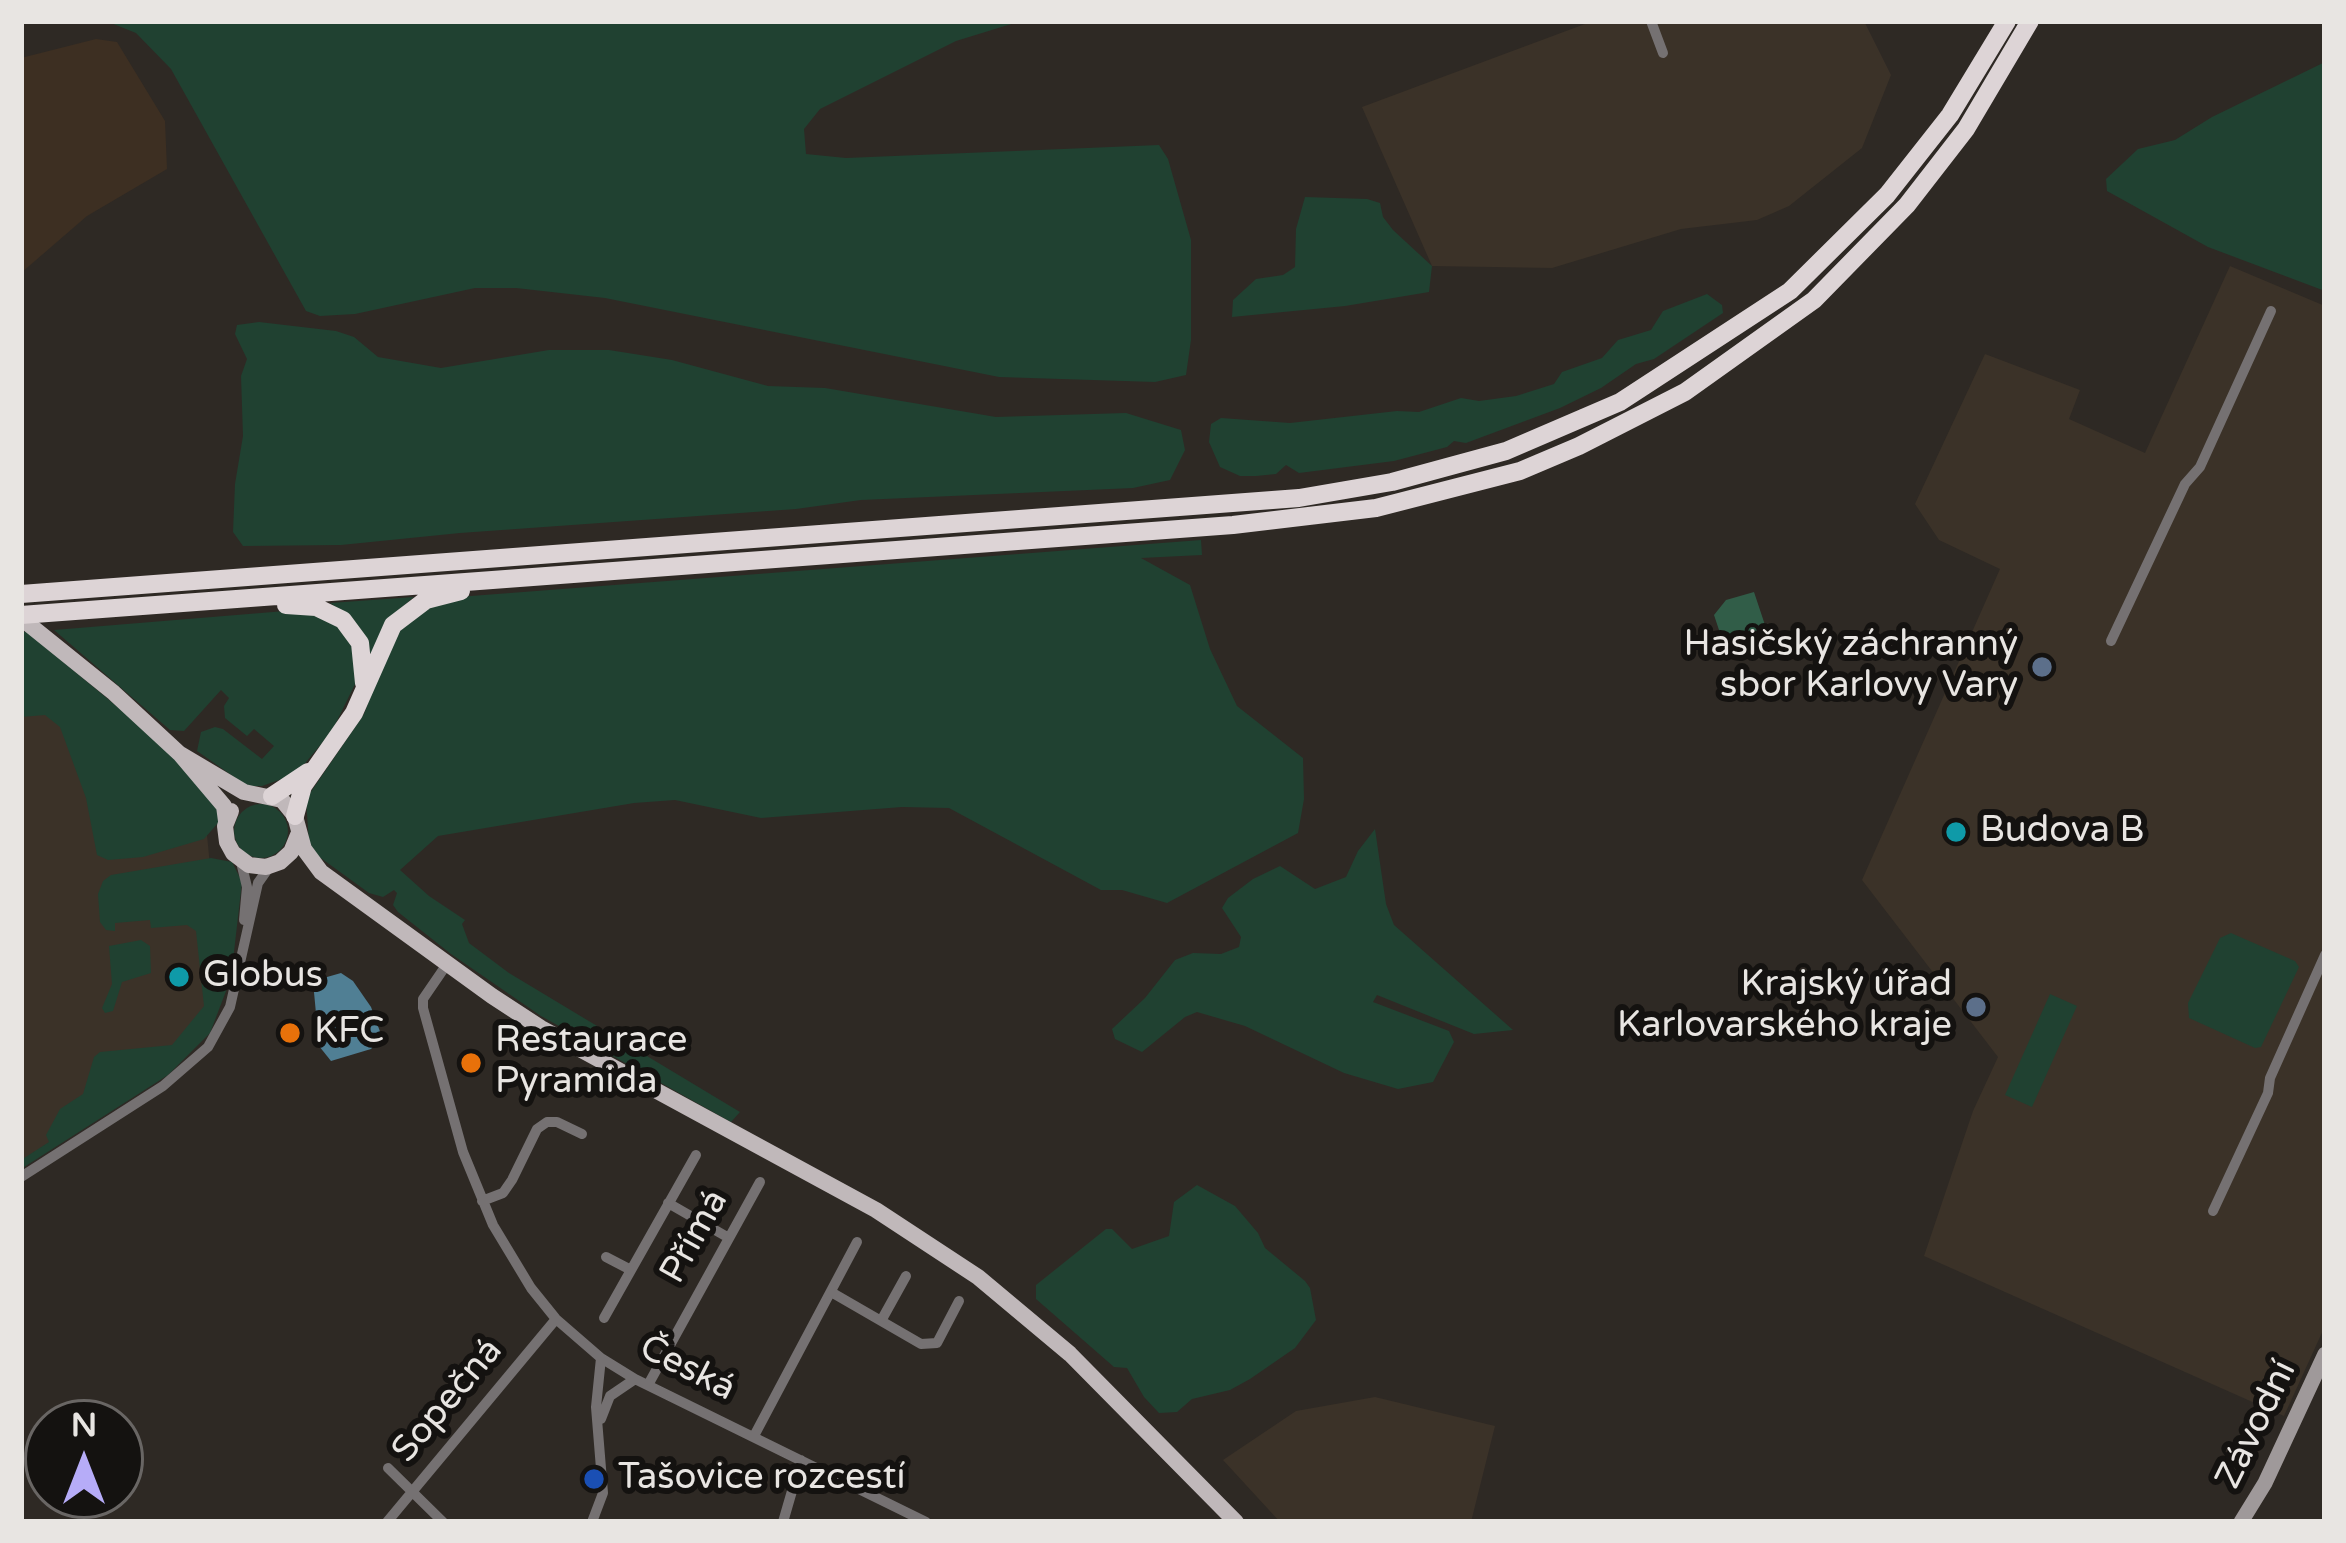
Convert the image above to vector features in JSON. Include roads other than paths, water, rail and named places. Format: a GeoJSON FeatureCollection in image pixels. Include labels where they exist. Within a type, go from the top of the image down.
{"type":"FeatureCollection","features":[{"type":"Feature","properties":{"kind":"highway"},"geometry":{"type":"LineString","coordinates":[[21,594],[1299,498],[1393,482],[1506,451],[1620,402],[1790,291],[1887,195],[1950,115],[2007,21]]}},
{"type":"Feature","properties":{"kind":"highway"},"geometry":{"type":"LineString","coordinates":[[21,616],[1233,525],[1376,508],[1520,471],[1685,392],[1814,300],[1907,205],[1966,129],[2030,21]]}},
{"type":"Feature","properties":{"kind":"highway"},"geometry":{"type":"LineString","coordinates":[[296,826],[299,795],[312,769],[361,699],[384,641],[404,614],[426,600],[506,579]]}},
{"type":"Feature","properties":{"kind":"highway"},"geometry":{"type":"LineString","coordinates":[[186,603],[303,605],[333,614],[360,643],[361,699]]}},
{"type":"Feature","properties":{"kind":"highway"},"geometry":{"type":"LineString","coordinates":[[264,795],[312,769]]}},
{"type":"Feature","properties":{"kind":"main road"},"geometry":{"type":"LineString","coordinates":[[21,616],[114,693],[216,794],[224,806],[227,842],[239,860],[256,867],[276,864],[322,872]]}},
{"type":"Feature","properties":{"kind":"main road"},"geometry":{"type":"LineString","coordinates":[[180,754],[244,792],[286,803],[322,872],[541,1028],[876,1210],[950,1256],[1070,1354],[1236,1522]]}},
{"type":"Feature","properties":{"kind":"main road"},"geometry":{"type":"LineString","coordinates":[[226,821],[237,803],[264,795]]}},
{"type":"Feature","properties":{"kind":"main road"},"geometry":{"type":"LineString","coordinates":[[276,864],[291,852],[296,826]]}},
{"type":"Feature","properties":{"kind":"street"},"geometry":{"type":"LineString","coordinates":[[1651,21],[1663,53]]}},
{"type":"Feature","properties":{"kind":"street"},"geometry":{"type":"LineString","coordinates":[[2111,641],[2185,484],[2200,467],[2271,311]]}},
{"type":"Feature","properties":{"kind":"street"},"geometry":{"type":"LineString","coordinates":[[239,860],[247,887],[241,953]]}},
{"type":"Feature","properties":{"kind":"street"},"geometry":{"type":"LineString","coordinates":[[21,1178],[163,1085],[208,1047],[230,1007],[258,883],[276,864]]}},
{"type":"Feature","properties":{"kind":"street"},"geometry":{"type":"LineString","coordinates":[[2213,1211],[2325,955]]}},
{"type":"Feature","properties":{"kind":"street","name":"Česká"},"geometry":{"type":"LineString","coordinates":[[447,964],[424,999],[423,1009],[463,1152],[510,1255],[556,1319],[601,1358],[635,1378],[926,1522]]}},
{"type":"Feature","properties":{"kind":"street"},"geometry":{"type":"LineString","coordinates":[[482,1201],[502,1193],[537,1129],[556,1122],[582,1135]]}},
{"type":"Feature","properties":{"kind":"street","name":"Přímá"},"geometry":{"type":"LineString","coordinates":[[604,1318],[645,1233],[696,1155]]}},
{"type":"Feature","properties":{"kind":"street","name":"Přímá"},"geometry":{"type":"LineString","coordinates":[[648,1385],[760,1182]]}},
{"type":"Feature","properties":{"kind":"street"},"geometry":{"type":"LineString","coordinates":[[668,1203],[729,1238]]}},
{"type":"Feature","properties":{"kind":"street"},"geometry":{"type":"LineString","coordinates":[[754,1436],[857,1242]]}},
{"type":"Feature","properties":{"kind":"street"},"geometry":{"type":"LineString","coordinates":[[606,1257],[631,1270]]}},
{"type":"Feature","properties":{"kind":"street"},"geometry":{"type":"LineString","coordinates":[[881,1321],[906,1276]]}},
{"type":"Feature","properties":{"kind":"street"},"geometry":{"type":"LineString","coordinates":[[830,1292],[921,1344],[937,1343],[959,1301]]}},
{"type":"Feature","properties":{"kind":"street","name":"Sopečná"},"geometry":{"type":"LineString","coordinates":[[387,1522],[556,1319]]}},
{"type":"Feature","properties":{"kind":"street","name":"Závodní"},"geometry":{"type":"LineString","coordinates":[[2242,1522],[2325,1354]]}},
{"type":"Feature","properties":{"kind":"street"},"geometry":{"type":"LineString","coordinates":[[592,1522],[603,1493],[596,1398],[601,1358]]}},
{"type":"Feature","properties":{"kind":"street"},"geometry":{"type":"LineString","coordinates":[[599,1428],[610,1396],[635,1378]]}},
{"type":"Feature","properties":{"kind":"street"},"geometry":{"type":"LineString","coordinates":[[783,1522],[801,1460]]}},
{"type":"Feature","properties":{"kind":"street"},"geometry":{"type":"LineString","coordinates":[[388,1468],[443,1522]]}},
{"type":"Feature","properties":{"kind":"water"},"geometry":{"type":"Polygon","coordinates":[[[341,973],[353,981],[371,1007],[382,1037],[371,1049],[331,1061],[319,1046],[314,992],[320,979],[341,973]]]}},
{"type":"Feature","properties":{"kind":"place","name":"Hasičský záchranný sbor Karlovy Vary"},"geometry":{"type":"Point","coordinates":[2042,667]}},
{"type":"Feature","properties":{"kind":"place","name":"Budova B"},"geometry":{"type":"Point","coordinates":[1956,832]}},
{"type":"Feature","properties":{"kind":"place","name":"Globus"},"geometry":{"type":"Point","coordinates":[179,977]}},
{"type":"Feature","properties":{"kind":"place","name":"Krajský úřad Karlovarského kraje"},"geometry":{"type":"Point","coordinates":[1976,1007]}},
{"type":"Feature","properties":{"kind":"place","name":"KFC"},"geometry":{"type":"Point","coordinates":[290,1033]}},
{"type":"Feature","properties":{"kind":"place","name":"Restaurace Pyramida"},"geometry":{"type":"Point","coordinates":[471,1063]}},
{"type":"Feature","properties":{"kind":"place","name":"Tašovice rozcestí"},"geometry":{"type":"Point","coordinates":[594,1479]}}]}
